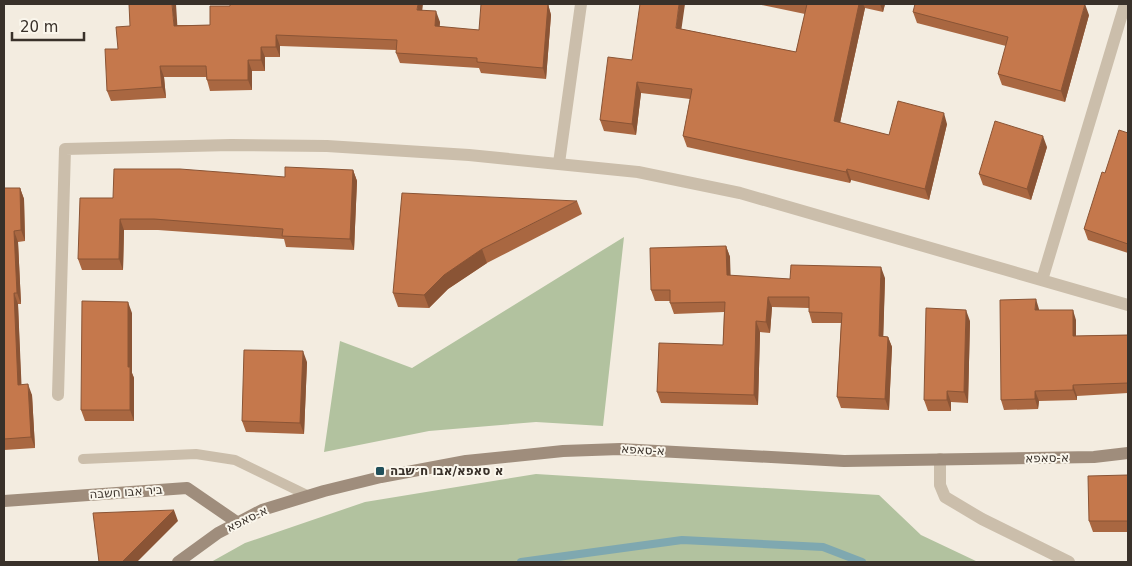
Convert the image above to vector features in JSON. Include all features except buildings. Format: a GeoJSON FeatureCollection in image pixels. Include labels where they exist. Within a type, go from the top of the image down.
{"type":"FeatureCollection","features":[{"type":"Feature","properties":{"kind":"street"},"geometry":{"type":"LineString","coordinates":[[559,163],[581,4]]}},
{"type":"Feature","properties":{"kind":"street"},"geometry":{"type":"LineString","coordinates":[[1042,280],[1125,4]]}},
{"type":"Feature","properties":{"kind":"street"},"geometry":{"type":"LineString","coordinates":[[58,395],[65,149],[232,145],[327,146],[559,163],[638,172],[740,194],[1128,304]]}},
{"type":"Feature","properties":{"kind":"street","name":"א-סאפא"},"geometry":{"type":"LineString","coordinates":[[178,562],[218,533],[262,510],[381,477],[466,461],[562,452],[620,449],[844,461],[1094,457],[1128,453]]}},
{"type":"Feature","properties":{"kind":"street"},"geometry":{"type":"LineString","coordinates":[[940,460],[940,485],[945,497],[982,519],[1069,562]]}},
{"type":"Feature","properties":{"kind":"street","name":"ביר אבו חשבה"},"geometry":{"type":"LineString","coordinates":[[4,501],[187,488],[238,523]]}},
{"type":"Feature","properties":{"kind":"lane"},"geometry":{"type":"LineString","coordinates":[[84,459],[196,454],[235,460],[309,496]]}},
{"type":"Feature","properties":{"kind":"green space"},"geometry":{"type":"Polygon","coordinates":[[[624,237],[603,426],[536,422],[429,431],[324,452],[340,341],[412,368],[624,237]]]}},
{"type":"Feature","properties":{"kind":"green space"},"geometry":{"type":"Polygon","coordinates":[[[536,474],[879,495],[921,535],[978,562],[211,562],[245,543],[365,502],[536,474]]]}},
{"type":"Feature","properties":{"kind":"waterway"},"geometry":{"type":"LineString","coordinates":[[521,562],[682,540],[823,547],[862,562]]}},
{"type":"Feature","properties":{"kind":"place","name":"א סאפא/אבו ח׳שבה"},"geometry":{"type":"Point","coordinates":[380,471]}}]}
